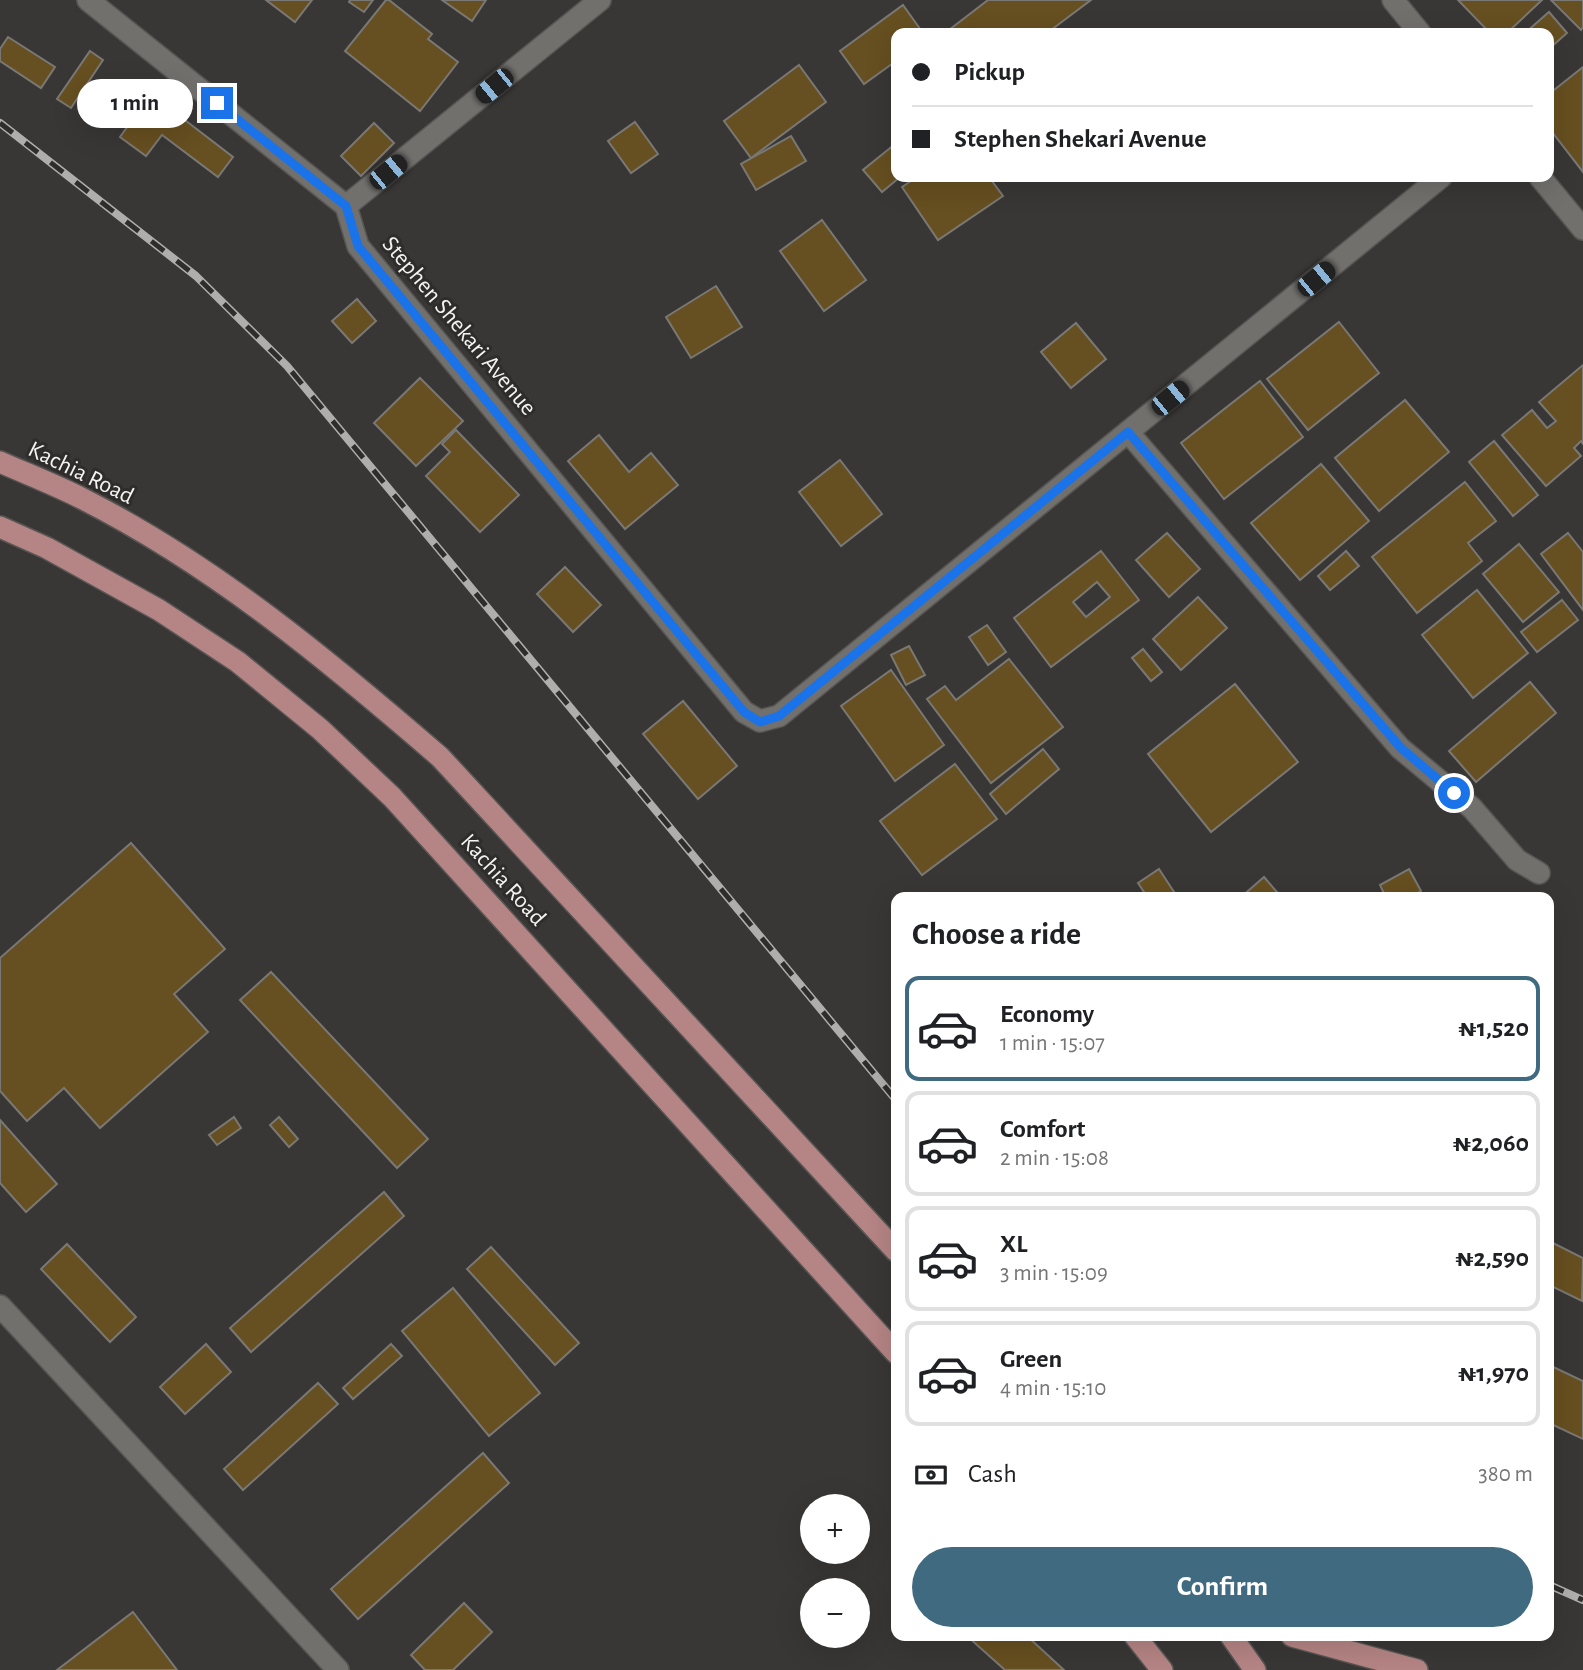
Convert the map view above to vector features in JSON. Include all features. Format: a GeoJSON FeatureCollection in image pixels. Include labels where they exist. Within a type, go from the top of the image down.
{"type":"FeatureCollection","features":[{"type":"Feature","properties":{"kind":"main road","name":"Kachia Road"},"geometry":{"type":"LineString","coordinates":[[0,462],[83,499],[191,562],[275,620],[440,757],[891,1246]]}},
{"type":"Feature","properties":{"kind":"main road","name":"Kachia Road"},"geometry":{"type":"LineString","coordinates":[[0,527],[47,548],[159,610],[238,662],[320,729],[402,807],[891,1347]]}},
{"type":"Feature","properties":{"kind":"main road"},"geometry":{"type":"LineString","coordinates":[[1139,1641],[1162,1670]]}},
{"type":"Feature","properties":{"kind":"main road"},"geometry":{"type":"LineString","coordinates":[[1235,1641],[1255,1670]]}},
{"type":"Feature","properties":{"kind":"main road"},"geometry":{"type":"LineString","coordinates":[[1310,1641],[1417,1670]]}},
{"type":"Feature","properties":{"kind":"street"},"geometry":{"type":"LineString","coordinates":[[88,0],[346,206],[600,0]]}},
{"type":"Feature","properties":{"kind":"street"},"geometry":{"type":"LineString","coordinates":[[1393,0],[1416,28]]}},
{"type":"Feature","properties":{"kind":"street"},"geometry":{"type":"LineString","coordinates":[[1435,182],[1128,432],[1401,748],[1472,808],[1517,860],[1539,873]]}},
{"type":"Feature","properties":{"kind":"street"},"geometry":{"type":"LineString","coordinates":[[1544,182],[1583,229]]}},
{"type":"Feature","properties":{"kind":"street","name":"Stephen Shekari Avenue"},"geometry":{"type":"LineString","coordinates":[[346,206],[358,246],[744,712],[760,722],[779,716],[1128,432]]}},
{"type":"Feature","properties":{"kind":"street"},"geometry":{"type":"LineString","coordinates":[[0,1306],[338,1670]]}},
{"type":"Feature","properties":{"kind":"building"},"geometry":{"type":"Polygon","coordinates":[[[266,0],[312,0],[295,22],[266,0]]]}},
{"type":"Feature","properties":{"kind":"building"},"geometry":{"type":"Polygon","coordinates":[[[373,0],[364,12],[349,2],[373,0]]]}},
{"type":"Feature","properties":{"kind":"building"},"geometry":{"type":"Polygon","coordinates":[[[386,0],[432,34],[428,39],[458,62],[420,111],[345,51],[386,0]]]}},
{"type":"Feature","properties":{"kind":"building"},"geometry":{"type":"Polygon","coordinates":[[[442,0],[486,0],[472,21],[442,0]]]}},
{"type":"Feature","properties":{"kind":"building"},"geometry":{"type":"Polygon","coordinates":[[[988,0],[1091,0],[1054,28],[952,28],[988,0]]]}},
{"type":"Feature","properties":{"kind":"building"},"geometry":{"type":"Polygon","coordinates":[[[1458,0],[1542,0],[1512,28],[1485,28],[1458,0]]]}},
{"type":"Feature","properties":{"kind":"building"},"geometry":{"type":"Polygon","coordinates":[[[1551,0],[1583,0],[1581,30],[1551,0]]]}},
{"type":"Feature","properties":{"kind":"building"},"geometry":{"type":"Polygon","coordinates":[[[903,5],[919,28],[891,28],[891,65],[864,84],[840,51],[903,5]]]}},
{"type":"Feature","properties":{"kind":"building"},"geometry":{"type":"Polygon","coordinates":[[[1549,12],[1567,33],[1554,45],[1554,28],[1531,28],[1549,12]]]}},
{"type":"Feature","properties":{"kind":"building"},"geometry":{"type":"Polygon","coordinates":[[[8,37],[55,67],[41,88],[0,61],[0,49],[8,37]]]}},
{"type":"Feature","properties":{"kind":"building"},"geometry":{"type":"Polygon","coordinates":[[[90,51],[103,60],[71,108],[57,99],[90,51]]]}},
{"type":"Feature","properties":{"kind":"building"},"geometry":{"type":"Polygon","coordinates":[[[799,65],[826,102],[751,158],[724,121],[799,65]]]}},
{"type":"Feature","properties":{"kind":"building"},"geometry":{"type":"Polygon","coordinates":[[[1583,67],[1583,172],[1554,134],[1554,90],[1583,67]]]}},
{"type":"Feature","properties":{"kind":"building"},"geometry":{"type":"Polygon","coordinates":[[[151,94],[233,157],[218,177],[162,135],[146,156],[120,137],[151,94]]]}},
{"type":"Feature","properties":{"kind":"building"},"geometry":{"type":"Polygon","coordinates":[[[635,122],[658,154],[631,173],[608,141],[635,122]]]}},
{"type":"Feature","properties":{"kind":"building"},"geometry":{"type":"Polygon","coordinates":[[[374,123],[394,143],[361,176],[341,156],[374,123]]]}},
{"type":"Feature","properties":{"kind":"building"},"geometry":{"type":"Polygon","coordinates":[[[791,136],[806,161],[756,190],[741,164],[791,136]]]}},
{"type":"Feature","properties":{"kind":"building"},"geometry":{"type":"Polygon","coordinates":[[[891,147],[891,182],[894,182],[882,192],[863,170],[891,147]]]}},
{"type":"Feature","properties":{"kind":"building"},"geometry":{"type":"Polygon","coordinates":[[[910,182],[993,182],[1003,196],[938,240],[902,187],[910,182]]]}},
{"type":"Feature","properties":{"kind":"building"},"geometry":{"type":"Polygon","coordinates":[[[822,220],[866,280],[824,311],[780,251],[822,220]]]}},
{"type":"Feature","properties":{"kind":"building"},"geometry":{"type":"Polygon","coordinates":[[[716,286],[742,327],[691,358],[666,317],[716,286]]]}},
{"type":"Feature","properties":{"kind":"building"},"geometry":{"type":"Polygon","coordinates":[[[357,299],[376,321],[352,343],[332,321],[357,299]]]}},
{"type":"Feature","properties":{"kind":"building"},"geometry":{"type":"Polygon","coordinates":[[[1339,322],[1379,373],[1308,430],[1267,379],[1339,322]]]}},
{"type":"Feature","properties":{"kind":"building"},"geometry":{"type":"Polygon","coordinates":[[[1076,323],[1106,359],[1071,388],[1041,352],[1076,323]]]}},
{"type":"Feature","properties":{"kind":"building"},"geometry":{"type":"Polygon","coordinates":[[[1583,365],[1583,444],[1581,441],[1574,448],[1581,456],[1546,486],[1502,435],[1532,410],[1547,428],[1556,421],[1539,402],[1583,365]]]}},
{"type":"Feature","properties":{"kind":"building"},"geometry":{"type":"Polygon","coordinates":[[[420,378],[463,421],[416,466],[374,423],[420,378]]]}},
{"type":"Feature","properties":{"kind":"building"},"geometry":{"type":"Polygon","coordinates":[[[1260,381],[1303,437],[1224,499],[1181,443],[1260,381]]]}},
{"type":"Feature","properties":{"kind":"building"},"geometry":{"type":"Polygon","coordinates":[[[1405,400],[1449,452],[1379,511],[1335,458],[1405,400]]]}},
{"type":"Feature","properties":{"kind":"building"},"geometry":{"type":"Polygon","coordinates":[[[456,430],[519,495],[480,532],[426,476],[450,452],[442,444],[456,430]]]}},
{"type":"Feature","properties":{"kind":"building"},"geometry":{"type":"Polygon","coordinates":[[[599,435],[629,472],[651,453],[678,485],[625,529],[568,461],[599,435]]]}},
{"type":"Feature","properties":{"kind":"building"},"geometry":{"type":"Polygon","coordinates":[[[1494,441],[1538,495],[1513,516],[1469,462],[1494,441]]]}},
{"type":"Feature","properties":{"kind":"building"},"geometry":{"type":"Polygon","coordinates":[[[840,460],[882,514],[841,546],[799,492],[840,460]]]}},
{"type":"Feature","properties":{"kind":"building"},"geometry":{"type":"Polygon","coordinates":[[[1321,464],[1369,521],[1300,580],[1251,523],[1321,464]]]}},
{"type":"Feature","properties":{"kind":"building"},"geometry":{"type":"Polygon","coordinates":[[[1465,482],[1496,521],[1468,543],[1482,561],[1417,613],[1372,557],[1465,482]]]}},
{"type":"Feature","properties":{"kind":"building"},"geometry":{"type":"Polygon","coordinates":[[[1167,533],[1200,569],[1169,597],[1136,560],[1167,533]]]}},
{"type":"Feature","properties":{"kind":"building"},"geometry":{"type":"Polygon","coordinates":[[[1568,533],[1583,552],[1583,610],[1541,554],[1568,533]]]}},
{"type":"Feature","properties":{"kind":"building"},"geometry":{"type":"Polygon","coordinates":[[[1519,544],[1559,592],[1523,622],[1483,574],[1519,544]]]}},
{"type":"Feature","properties":{"kind":"building"},"geometry":{"type":"Polygon","coordinates":[[[1101,551],[1139,600],[1051,667],[1014,618],[1101,551]],[[1097,582],[1073,602],[1086,617],[1110,597],[1097,582]]]}},
{"type":"Feature","properties":{"kind":"building"},"geometry":{"type":"Polygon","coordinates":[[[1346,551],[1359,566],[1330,590],[1318,576],[1346,551]]]}},
{"type":"Feature","properties":{"kind":"building"},"geometry":{"type":"Polygon","coordinates":[[[565,567],[601,605],[573,632],[537,594],[565,567]]]}},
{"type":"Feature","properties":{"kind":"building"},"geometry":{"type":"Polygon","coordinates":[[[1477,590],[1528,653],[1473,698],[1422,635],[1477,590]]]}},
{"type":"Feature","properties":{"kind":"building"},"geometry":{"type":"Polygon","coordinates":[[[1198,597],[1227,628],[1181,670],[1153,639],[1198,597]]]}},
{"type":"Feature","properties":{"kind":"building"},"geometry":{"type":"Polygon","coordinates":[[[1562,600],[1578,620],[1537,652],[1521,632],[1562,600]]]}},
{"type":"Feature","properties":{"kind":"building"},"geometry":{"type":"Polygon","coordinates":[[[987,625],[1006,652],[988,665],[969,637],[987,625]]]}},
{"type":"Feature","properties":{"kind":"building"},"geometry":{"type":"Polygon","coordinates":[[[909,646],[925,675],[906,685],[891,655],[909,646]]]}},
{"type":"Feature","properties":{"kind":"building"},"geometry":{"type":"Polygon","coordinates":[[[1143,649],[1162,672],[1151,681],[1132,658],[1143,649]]]}},
{"type":"Feature","properties":{"kind":"building"},"geometry":{"type":"Polygon","coordinates":[[[1009,659],[1063,727],[991,783],[927,699],[945,686],[956,700],[1009,659]]]}},
{"type":"Feature","properties":{"kind":"building"},"geometry":{"type":"Polygon","coordinates":[[[891,670],[944,745],[895,781],[841,706],[891,670]]]}},
{"type":"Feature","properties":{"kind":"building"},"geometry":{"type":"Polygon","coordinates":[[[1530,682],[1556,713],[1476,782],[1449,751],[1530,682]]]}},
{"type":"Feature","properties":{"kind":"building"},"geometry":{"type":"Polygon","coordinates":[[[1235,684],[1298,762],[1211,832],[1148,754],[1235,684]]]}},
{"type":"Feature","properties":{"kind":"building"},"geometry":{"type":"Polygon","coordinates":[[[683,701],[737,766],[698,799],[643,734],[683,701]]]}},
{"type":"Feature","properties":{"kind":"building"},"geometry":{"type":"Polygon","coordinates":[[[1043,749],[1059,769],[1006,814],[990,794],[1043,749]]]}},
{"type":"Feature","properties":{"kind":"building"},"geometry":{"type":"Polygon","coordinates":[[[955,764],[997,819],[922,875],[880,821],[955,764]]]}},
{"type":"Feature","properties":{"kind":"building"},"geometry":{"type":"Polygon","coordinates":[[[131,843],[225,949],[174,994],[208,1032],[100,1128],[64,1088],[27,1121],[0,1091],[0,958],[131,843]]]}},
{"type":"Feature","properties":{"kind":"building"},"geometry":{"type":"Polygon","coordinates":[[[1159,869],[1174,892],[1144,892],[1138,883],[1159,869]]]}},
{"type":"Feature","properties":{"kind":"building"},"geometry":{"type":"Polygon","coordinates":[[[1409,869],[1421,891],[1383,892],[1380,885],[1409,869]]]}},
{"type":"Feature","properties":{"kind":"building"},"geometry":{"type":"Polygon","coordinates":[[[1264,877],[1277,892],[1247,892],[1264,877]]]}},
{"type":"Feature","properties":{"kind":"building"},"geometry":{"type":"Polygon","coordinates":[[[271,972],[428,1139],[397,1168],[240,1000],[271,972]]]}},
{"type":"Feature","properties":{"kind":"building"},"geometry":{"type":"Polygon","coordinates":[[[234,1117],[241,1128],[217,1145],[209,1135],[234,1117]]]}},
{"type":"Feature","properties":{"kind":"building"},"geometry":{"type":"Polygon","coordinates":[[[279,1117],[298,1139],[289,1147],[270,1125],[279,1117]]]}},
{"type":"Feature","properties":{"kind":"building"},"geometry":{"type":"Polygon","coordinates":[[[0,1120],[57,1184],[26,1212],[0,1183],[0,1120]]]}},
{"type":"Feature","properties":{"kind":"building"},"geometry":{"type":"Polygon","coordinates":[[[384,1192],[404,1216],[251,1352],[230,1328],[384,1192]]]}},
{"type":"Feature","properties":{"kind":"building"},"geometry":{"type":"Polygon","coordinates":[[[67,1244],[136,1317],[110,1342],[41,1269],[67,1244]]]}},
{"type":"Feature","properties":{"kind":"building"},"geometry":{"type":"Polygon","coordinates":[[[1554,1244],[1583,1258],[1582,1301],[1554,1287],[1554,1244]]]}},
{"type":"Feature","properties":{"kind":"building"},"geometry":{"type":"Polygon","coordinates":[[[491,1247],[579,1343],[555,1365],[467,1269],[491,1247]]]}},
{"type":"Feature","properties":{"kind":"building"},"geometry":{"type":"Polygon","coordinates":[[[453,1288],[540,1393],[489,1436],[402,1331],[453,1288]]]}},
{"type":"Feature","properties":{"kind":"building"},"geometry":{"type":"Polygon","coordinates":[[[206,1344],[231,1372],[185,1414],[160,1387],[206,1344]]]}},
{"type":"Feature","properties":{"kind":"building"},"geometry":{"type":"Polygon","coordinates":[[[391,1344],[402,1356],[353,1399],[343,1388],[391,1344]]]}},
{"type":"Feature","properties":{"kind":"building"},"geometry":{"type":"Polygon","coordinates":[[[1554,1367],[1583,1381],[1583,1439],[1554,1425],[1554,1367]]]}},
{"type":"Feature","properties":{"kind":"building"},"geometry":{"type":"Polygon","coordinates":[[[318,1383],[338,1404],[243,1490],[224,1469],[318,1383]]]}},
{"type":"Feature","properties":{"kind":"building"},"geometry":{"type":"Polygon","coordinates":[[[483,1453],[509,1483],[358,1619],[331,1589],[483,1453]]]}},
{"type":"Feature","properties":{"kind":"building"},"geometry":{"type":"Polygon","coordinates":[[[464,1603],[492,1632],[453,1670],[425,1670],[411,1655],[464,1603]]]}},
{"type":"Feature","properties":{"kind":"building"},"geometry":{"type":"Polygon","coordinates":[[[133,1612],[177,1670],[57,1670],[133,1612]]]}},
{"type":"Feature","properties":{"kind":"building"},"geometry":{"type":"Polygon","coordinates":[[[973,1641],[1032,1641],[1064,1670],[1005,1670],[973,1641]]]}},
{"type":"Feature","properties":{"kind":"railway"},"geometry":{"type":"LineString","coordinates":[[0,123],[196,276],[287,366],[891,1094]]}},
{"type":"Feature","properties":{"kind":"railway"},"geometry":{"type":"LineString","coordinates":[[1554,1587],[1583,1600]]}},
{"type":"Feature","properties":{"kind":"route"},"geometry":{"type":"LineString","coordinates":[[217,103],[346,206],[358,246],[744,712],[760,722],[779,716],[1128,432],[1401,748],[1454,793]]}}]}
